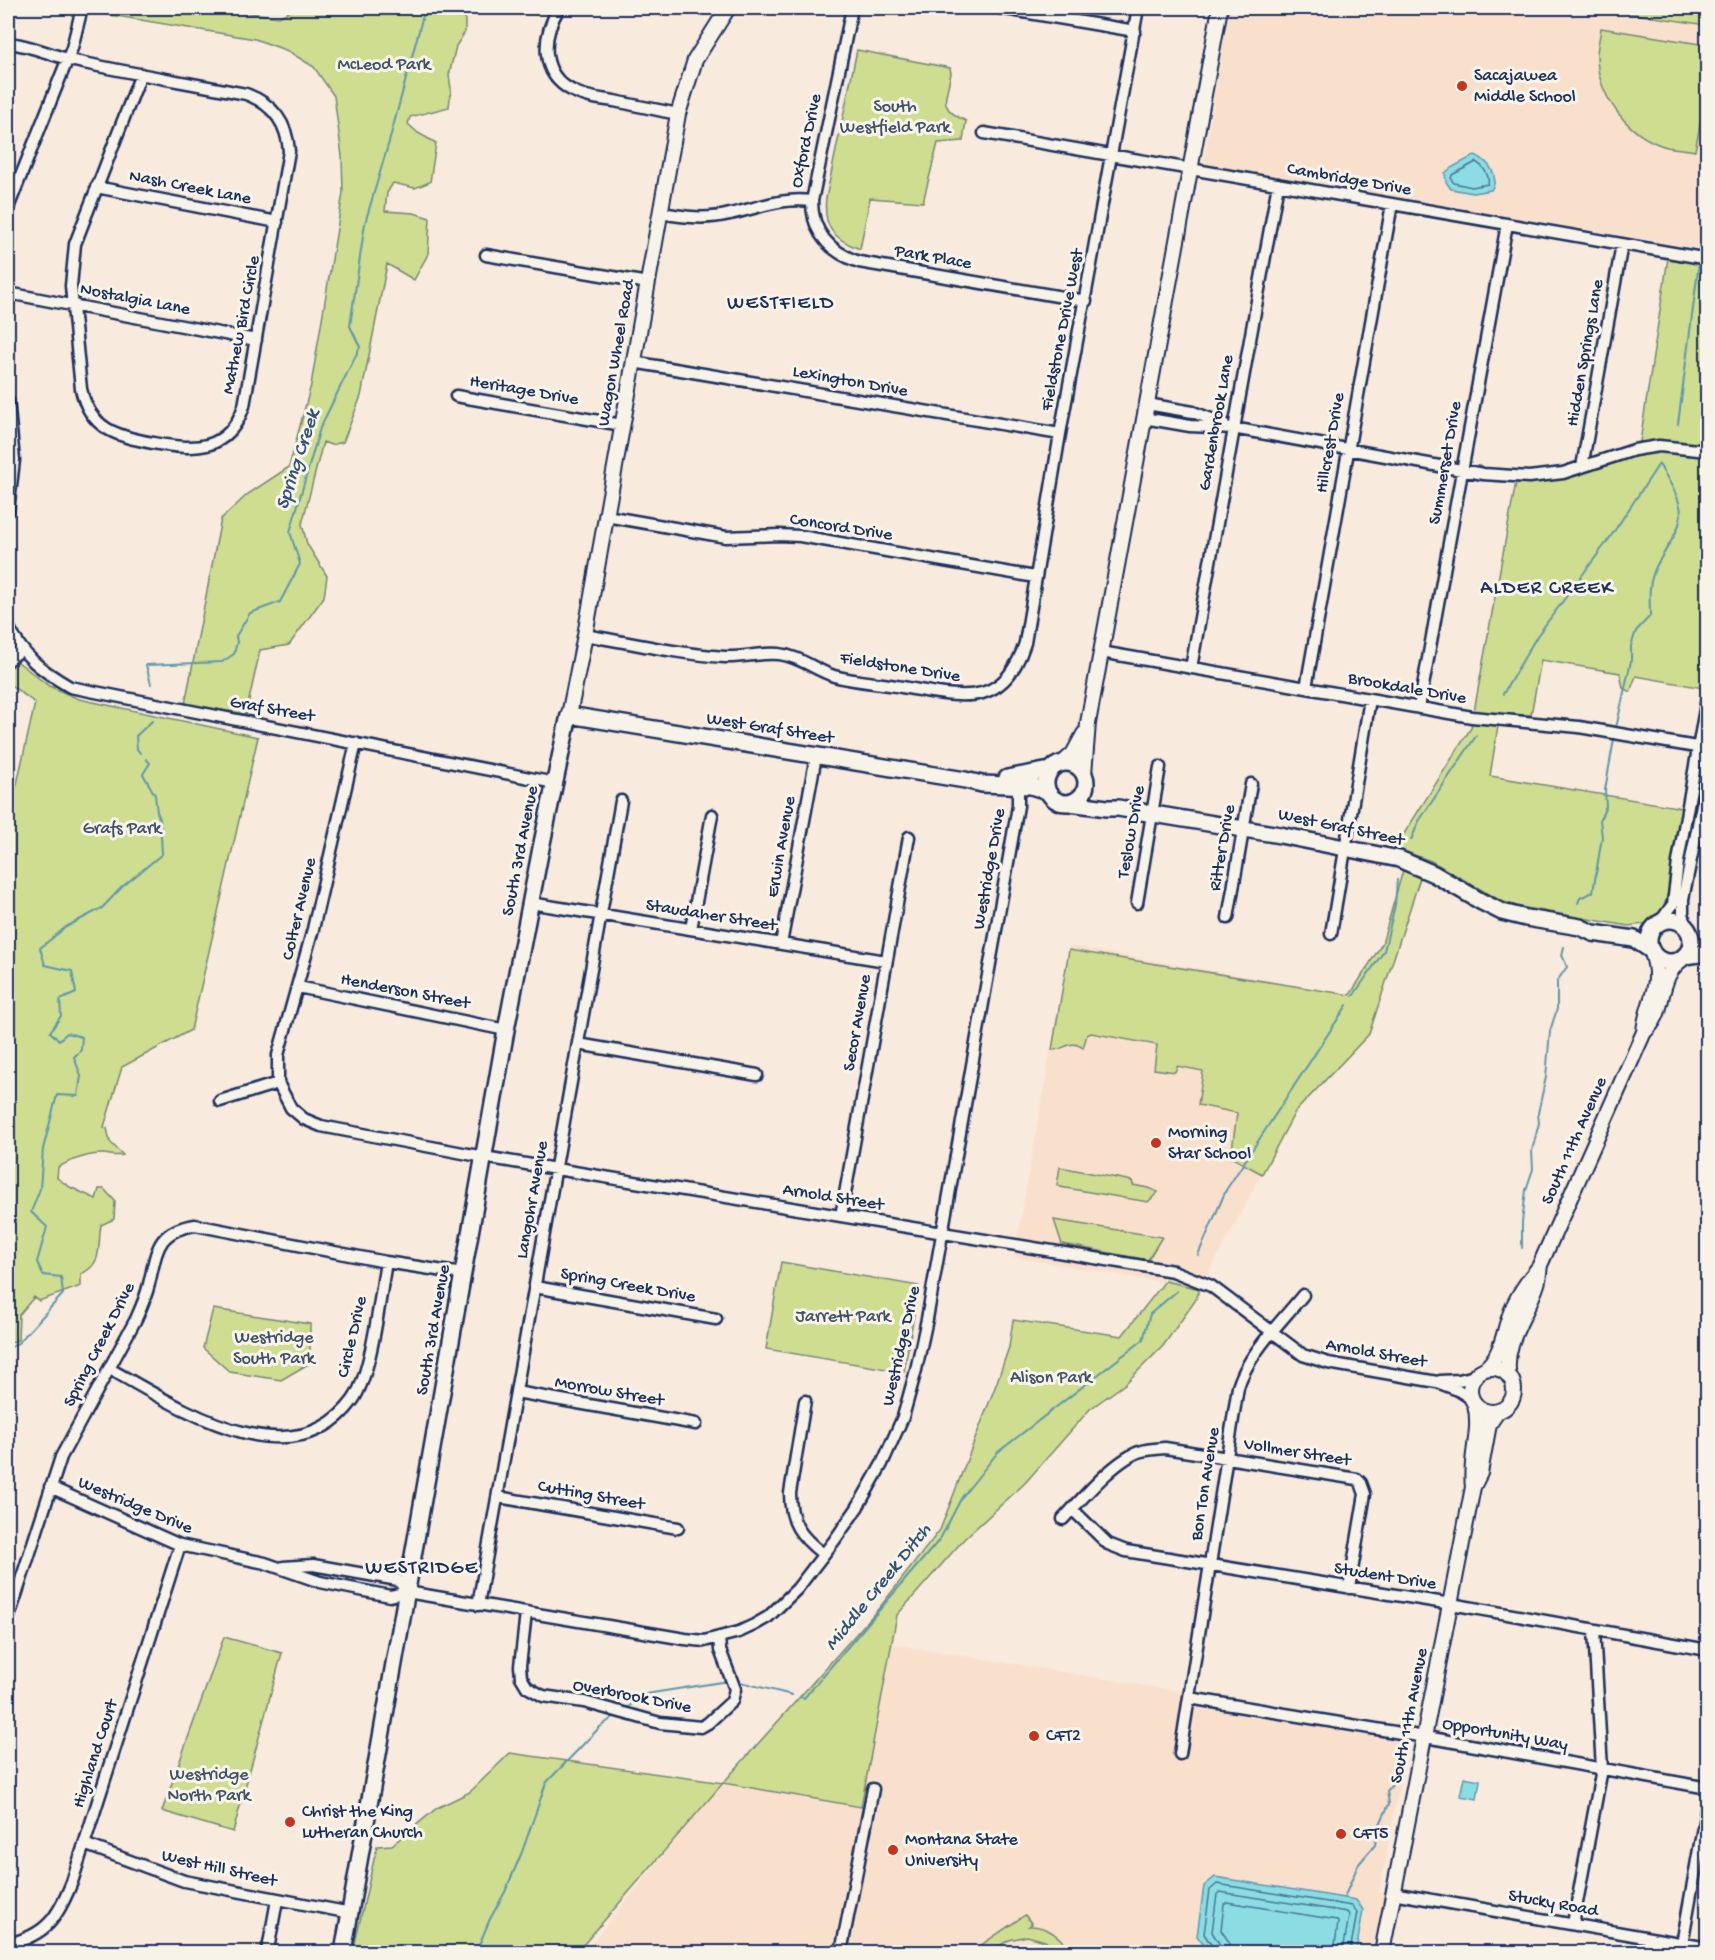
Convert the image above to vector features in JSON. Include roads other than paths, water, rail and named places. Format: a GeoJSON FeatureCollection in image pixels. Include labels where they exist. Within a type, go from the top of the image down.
{"type":"FeatureCollection","features":[{"type":"Feature","properties":{"kind":"main road","name":"West Graf Street"},"geometry":{"type":"LineString","coordinates":[[569,715],[982,784],[1037,787],[1047,791]]}},
{"type":"Feature","properties":{"kind":"main road","name":"South 3rd Avenue"},"geometry":{"type":"LineString","coordinates":[[344,1953],[506,1030],[569,715]]}},
{"type":"Feature","properties":{"kind":"main road"},"geometry":{"type":"LineString","coordinates":[[564,741],[592,719]]}},
{"type":"Feature","properties":{"kind":"main road"},"geometry":{"type":"LineString","coordinates":[[1077,766],[1085,779],[1083,794],[1070,803],[1054,800],[1047,791],[1046,780],[1056,767],[1077,766]]}},
{"type":"Feature","properties":{"kind":"main road","name":"West Graf Street"},"geometry":{"type":"LineString","coordinates":[[965,780],[1016,777],[1056,767]]}},
{"type":"Feature","properties":{"kind":"main road","name":"West Graf Street"},"geometry":{"type":"LineString","coordinates":[[1085,779],[1093,794],[1118,808]]}},
{"type":"Feature","properties":{"kind":"main road","name":"West Graf Street"},"geometry":{"type":"LineString","coordinates":[[1070,803],[1118,808],[1243,828],[1383,854],[1418,865],[1502,912],[1580,927],[1593,933],[1635,939],[1663,961],[1677,961],[1684,957],[1707,953]]}},
{"type":"Feature","properties":{"kind":"main road","name":"West Graf Street"},"geometry":{"type":"LineString","coordinates":[[1580,927],[1596,924],[1628,929],[1656,926],[1670,921],[1677,922],[1707,943]]}},
{"type":"Feature","properties":{"kind":"main road"},"geometry":{"type":"LineString","coordinates":[[1652,952],[1649,941],[1656,926]]}},
{"type":"Feature","properties":{"kind":"main road"},"geometry":{"type":"LineString","coordinates":[[1684,957],[1690,948],[1688,931]]}},
{"type":"Feature","properties":{"kind":"street"},"geometry":{"type":"LineString","coordinates":[[8,207],[68,59],[81,8]]}},
{"type":"Feature","properties":{"kind":"street"},"geometry":{"type":"LineString","coordinates":[[559,8],[547,35],[546,58],[552,72],[562,84],[574,92],[588,96],[678,114]]}},
{"type":"Feature","properties":{"kind":"street","name":"Wagon Wheel Road"},"geometry":{"type":"LineString","coordinates":[[569,715],[678,114],[695,60],[728,8]]}},
{"type":"Feature","properties":{"kind":"street","name":"Oxford Drive"},"geometry":{"type":"LineString","coordinates":[[660,213],[689,218],[706,218],[788,199],[812,201],[852,8]]}},
{"type":"Feature","properties":{"kind":"street"},"geometry":{"type":"LineString","coordinates":[[999,8],[1135,31]]}},
{"type":"Feature","properties":{"kind":"street","name":"Fieldstone Drive West"},"geometry":{"type":"LineString","coordinates":[[1020,658],[1025,643],[1060,434],[1138,8]]}},
{"type":"Feature","properties":{"kind":"street"},"geometry":{"type":"LineString","coordinates":[[1085,779],[1088,723],[1220,8]]}},
{"type":"Feature","properties":{"kind":"street","name":"Mathew Bird Circle"},"geometry":{"type":"LineString","coordinates":[[8,43],[20,44],[68,59],[246,94],[272,108],[286,131],[289,151],[244,405],[238,420],[226,434],[206,446],[192,448],[132,439],[106,428],[92,416],[81,389],[72,305],[71,273],[75,244],[141,74]]}},
{"type":"Feature","properties":{"kind":"street","name":"Cambridge Drive"},"geometry":{"type":"LineString","coordinates":[[984,133],[1707,259]]}},
{"type":"Feature","properties":{"kind":"street","name":"Gardenbrook Lane"},"geometry":{"type":"LineString","coordinates":[[1191,668],[1278,184]]}},
{"type":"Feature","properties":{"kind":"street","name":"Nash Creek Lane"},"geometry":{"type":"LineString","coordinates":[[96,187],[278,222]]}},
{"type":"Feature","properties":{"kind":"street","name":"Park Place"},"geometry":{"type":"LineString","coordinates":[[812,201],[814,218],[819,231],[832,249],[848,258],[859,262],[1086,301]]}},
{"type":"Feature","properties":{"kind":"street","name":"Hillcrest Drive"},"geometry":{"type":"LineString","coordinates":[[1306,688],[1392,204]]}},
{"type":"Feature","properties":{"kind":"street","name":"Summerset Drive"},"geometry":{"type":"LineString","coordinates":[[1419,708],[1507,224]]}},
{"type":"Feature","properties":{"kind":"street","name":"Hidden Springs Lane"},"geometry":{"type":"LineString","coordinates":[[1582,467],[1622,244]]}},
{"type":"Feature","properties":{"kind":"street"},"geometry":{"type":"LineString","coordinates":[[486,255],[648,283]]}},
{"type":"Feature","properties":{"kind":"street","name":"Nostalgia Lane"},"geometry":{"type":"LineString","coordinates":[[8,292],[256,340]]}},
{"type":"Feature","properties":{"kind":"street","name":"Lexington Drive"},"geometry":{"type":"LineString","coordinates":[[633,362],[1060,434]]}},
{"type":"Feature","properties":{"kind":"street","name":"Heritage Drive"},"geometry":{"type":"LineString","coordinates":[[456,396],[622,425]]}},
{"type":"Feature","properties":{"kind":"street"},"geometry":{"type":"LineString","coordinates":[[8,400],[14,460],[8,511]]}},
{"type":"Feature","properties":{"kind":"street"},"geometry":{"type":"LineString","coordinates":[[1147,404],[1193,412],[1233,428]]}},
{"type":"Feature","properties":{"kind":"street"},"geometry":{"type":"LineString","coordinates":[[1144,418],[1190,426],[1233,428],[1483,474],[1529,477],[1563,473],[1634,450],[1659,446],[1707,451]]}},
{"type":"Feature","properties":{"kind":"street","name":"Concord Drive"},"geometry":{"type":"LineString","coordinates":[[606,516],[726,537],[800,536],[1035,577]]}},
{"type":"Feature","properties":{"kind":"street","name":"Graf Street"},"geometry":{"type":"LineString","coordinates":[[8,627],[21,650],[39,668],[70,687],[555,783]]}},
{"type":"Feature","properties":{"kind":"street","name":"Fieldstone Drive"},"geometry":{"type":"LineString","coordinates":[[585,634],[684,652],[727,657],[781,654],[798,659],[834,676],[960,695],[982,694],[1001,684],[1015,668],[1020,658]]}},
{"type":"Feature","properties":{"kind":"street"},"geometry":{"type":"LineString","coordinates":[[8,660],[21,650]]}},
{"type":"Feature","properties":{"kind":"street","name":"Brookdale Drive"},"geometry":{"type":"LineString","coordinates":[[1101,652],[1419,708],[1506,721],[1579,727],[1703,749]]}},
{"type":"Feature","properties":{"kind":"street"},"geometry":{"type":"LineString","coordinates":[[1656,926],[1673,904],[1678,861],[1703,749],[1707,692]]}},
{"type":"Feature","properties":{"kind":"street"},"geometry":{"type":"LineString","coordinates":[[1330,934],[1370,699]]}},
{"type":"Feature","properties":{"kind":"street"},"geometry":{"type":"LineString","coordinates":[[1056,767],[1078,748],[1088,723]]}},
{"type":"Feature","properties":{"kind":"street","name":"Colter Avenue"},"geometry":{"type":"LineString","coordinates":[[278,1083],[278,1055],[298,987],[356,743]]}},
{"type":"Feature","properties":{"kind":"street","name":"Erwin Avenue"},"geometry":{"type":"LineString","coordinates":[[781,944],[816,756]]}},
{"type":"Feature","properties":{"kind":"street","name":"Teslow Drive"},"geometry":{"type":"LineString","coordinates":[[1137,903],[1160,767]]}},
{"type":"Feature","properties":{"kind":"street"},"geometry":{"type":"LineString","coordinates":[[1688,931],[1683,913],[1683,899],[1707,774]]}},
{"type":"Feature","properties":{"kind":"street","name":"Ritter Drive"},"geometry":{"type":"LineString","coordinates":[[1228,918],[1251,784]]}},
{"type":"Feature","properties":{"kind":"street","name":"Westridge Drive"},"geometry":{"type":"LineString","coordinates":[[50,1487],[180,1545],[278,1567],[320,1582],[390,1596],[407,1592],[704,1641],[739,1632],[768,1617],[796,1589],[857,1508],[882,1464],[903,1417],[916,1370],[943,1233],[1018,806],[1018,785]]}},
{"type":"Feature","properties":{"kind":"street","name":"Langohr Avenue"},"geometry":{"type":"LineString","coordinates":[[478,1605],[621,801]]}},
{"type":"Feature","properties":{"kind":"street"},"geometry":{"type":"LineString","coordinates":[[691,929],[712,815]]}},
{"type":"Feature","properties":{"kind":"street","name":"Secor Avenue"},"geometry":{"type":"LineString","coordinates":[[841,1216],[909,837]]}},
{"type":"Feature","properties":{"kind":"street","name":"Staudaher Street"},"geometry":{"type":"LineString","coordinates":[[530,903],[886,961]]}},
{"type":"Feature","properties":{"kind":"street","name":"South 11th Avenue"},"geometry":{"type":"LineString","coordinates":[[1480,1373],[1496,1356],[1510,1314],[1527,1282],[1540,1265],[1644,1032],[1644,1020],[1657,983],[1656,963],[1652,952]]}},
{"type":"Feature","properties":{"kind":"street","name":"South 11th Avenue"},"geometry":{"type":"LineString","coordinates":[[1644,1032],[1653,1024],[1658,1013],[1667,977],[1684,957]]}},
{"type":"Feature","properties":{"kind":"street","name":"Henderson Street"},"geometry":{"type":"LineString","coordinates":[[298,987],[506,1030]]}},
{"type":"Feature","properties":{"kind":"street"},"geometry":{"type":"LineString","coordinates":[[578,1044],[757,1075]]}},
{"type":"Feature","properties":{"kind":"street"},"geometry":{"type":"LineString","coordinates":[[220,1101],[278,1083]]}},
{"type":"Feature","properties":{"kind":"street","name":"Arnold Street"},"geometry":{"type":"LineString","coordinates":[[278,1083],[291,1108],[304,1119],[321,1126],[484,1158],[1185,1274],[1211,1286],[1303,1355],[1314,1360],[1437,1382],[1458,1390],[1473,1401]]}},
{"type":"Feature","properties":{"kind":"street","name":"Spring Creek Drive"},"geometry":{"type":"LineString","coordinates":[[8,1620],[61,1457],[110,1369],[146,1296],[157,1250],[162,1239],[173,1230],[195,1225],[386,1262],[463,1274]]}},
{"type":"Feature","properties":{"kind":"street","name":"Circle Drive"},"geometry":{"type":"LineString","coordinates":[[110,1369],[178,1407],[224,1428],[284,1438],[322,1427],[354,1399],[362,1381],[372,1344],[386,1262]]}},
{"type":"Feature","properties":{"kind":"street","name":"South 11th Avenue"},"geometry":{"type":"LineString","coordinates":[[1509,1377],[1507,1365],[1509,1348],[1538,1283],[1540,1265]]}},
{"type":"Feature","properties":{"kind":"street","name":"Spring Creek Drive"},"geometry":{"type":"LineString","coordinates":[[535,1287],[716,1319]]}},
{"type":"Feature","properties":{"kind":"street","name":"Bon Ton Avenue"},"geometry":{"type":"LineString","coordinates":[[1180,1754],[1242,1375],[1303,1295]]}},
{"type":"Feature","properties":{"kind":"street"},"geometry":{"type":"LineString","coordinates":[[1501,1370],[1509,1377],[1513,1386],[1512,1398],[1506,1406],[1498,1411],[1488,1411],[1473,1401],[1470,1387],[1480,1373],[1501,1370]]}},
{"type":"Feature","properties":{"kind":"street","name":"Arnold Street"},"geometry":{"type":"LineString","coordinates":[[1437,1382],[1459,1380],[1480,1373]]}},
{"type":"Feature","properties":{"kind":"street","name":"Morrow Street"},"geometry":{"type":"LineString","coordinates":[[516,1392],[696,1424]]}},
{"type":"Feature","properties":{"kind":"street"},"geometry":{"type":"LineString","coordinates":[[805,1401],[790,1505],[797,1528],[811,1545],[823,1554]]}},
{"type":"Feature","properties":{"kind":"street","name":"South 11th Avenue"},"geometry":{"type":"LineString","coordinates":[[1473,1401],[1479,1421],[1470,1471],[1473,1487]]}},
{"type":"Feature","properties":{"kind":"street","name":"South 11th Avenue"},"geometry":{"type":"LineString","coordinates":[[1382,1953],[1473,1487],[1480,1473],[1489,1424],[1498,1411]]}},
{"type":"Feature","properties":{"kind":"street"},"geometry":{"type":"LineString","coordinates":[[1063,1519],[1119,1463],[1140,1451],[1165,1448],[1227,1458]]}},
{"type":"Feature","properties":{"kind":"street","name":"Vollmer Street"},"geometry":{"type":"LineString","coordinates":[[1227,1458],[1357,1479],[1361,1483],[1365,1494],[1349,1588]]}},
{"type":"Feature","properties":{"kind":"street","name":"Cutting Street"},"geometry":{"type":"LineString","coordinates":[[498,1497],[678,1528]]}},
{"type":"Feature","properties":{"kind":"street","name":"Student Drive"},"geometry":{"type":"LineString","coordinates":[[1072,1509],[1099,1537],[1115,1548],[1707,1650]]}},
{"type":"Feature","properties":{"kind":"street","name":"Highland Court"},"geometry":{"type":"LineString","coordinates":[[8,1944],[33,1935],[47,1926],[54,1920],[63,1905],[180,1545]]}},
{"type":"Feature","properties":{"kind":"street","name":"Westridge Drive"},"geometry":{"type":"LineString","coordinates":[[278,1567],[313,1565],[398,1580],[407,1592]]}},
{"type":"Feature","properties":{"kind":"street","name":"Overbrook Drive"},"geometry":{"type":"LineString","coordinates":[[526,1613],[520,1666],[521,1677],[527,1687],[543,1696],[584,1702],[660,1723],[701,1727],[732,1701],[735,1689],[720,1650],[719,1637]]}},
{"type":"Feature","properties":{"kind":"street"},"geometry":{"type":"LineString","coordinates":[[1573,1924],[1602,1769],[1594,1630]]}},
{"type":"Feature","properties":{"kind":"street","name":"Opportunity Way"},"geometry":{"type":"LineString","coordinates":[[1189,1698],[1425,1737],[1707,1788]]}},
{"type":"Feature","properties":{"kind":"street"},"geometry":{"type":"LineString","coordinates":[[841,1953],[873,1789]]}},
{"type":"Feature","properties":{"kind":"street"},"geometry":{"type":"LineString","coordinates":[[1682,1944],[1707,1799]]}},
{"type":"Feature","properties":{"kind":"street","name":"West Hill Street"},"geometry":{"type":"LineString","coordinates":[[84,1844],[184,1881],[351,1912]]}},
{"type":"Feature","properties":{"kind":"street","name":"Stucky Road"},"geometry":{"type":"LineString","coordinates":[[1392,1893],[1707,1948]]}},
{"type":"Feature","properties":{"kind":"street"},"geometry":{"type":"LineString","coordinates":[[266,1953],[277,1900]]}},
{"type":"Feature","properties":{"kind":"water"},"geometry":{"type":"Polygon","coordinates":[[[1475,155],[1492,169],[1495,179],[1491,190],[1473,193],[1451,189],[1446,182],[1445,173],[1475,155]]]}},
{"type":"Feature","properties":{"kind":"water"},"geometry":{"type":"Polygon","coordinates":[[[1464,1777],[1480,1780],[1477,1799],[1460,1796],[1464,1777]]]}},
{"type":"Feature","properties":{"kind":"water"},"geometry":{"type":"Polygon","coordinates":[[[1215,1877],[1356,1900],[1363,1910],[1356,1952],[1209,1952],[1197,1936],[1204,1886],[1215,1877]]]}},
{"type":"Feature","properties":{"kind":"waterway","name":"Spring Creek"},"geometry":{"type":"LineString","coordinates":[[151,684],[146,665],[222,662],[234,654],[236,636],[250,613],[280,602],[300,564],[290,532],[320,428],[360,347],[350,326],[365,223],[425,8]]}},
{"type":"Feature","properties":{"kind":"waterway","name":"Middle Creek Ditch"},"geometry":{"type":"LineString","coordinates":[[1700,254],[1708,215]]}},
{"type":"Feature","properties":{"kind":"waterway","name":"Middle Creek Ditch"},"geometry":{"type":"LineString","coordinates":[[1700,254],[1708,244]]}},
{"type":"Feature","properties":{"kind":"waterway","name":"Middle Creek Ditch"},"geometry":{"type":"LineString","coordinates":[[1678,424],[1699,262]]}},
{"type":"Feature","properties":{"kind":"waterway","name":"Middle Creek Ditch"},"geometry":{"type":"LineString","coordinates":[[1503,694],[1537,636],[1609,539],[1659,464],[1676,495],[1681,515],[1676,533],[1656,566],[1651,579],[1650,616],[1636,631],[1631,646],[1631,661],[1616,728]]}},
{"type":"Feature","properties":{"kind":"waterway","name":"Spring Creek"},"geometry":{"type":"LineString","coordinates":[[140,753],[137,749],[136,736],[152,721]]}},
{"type":"Feature","properties":{"kind":"waterway","name":"Middle Creek Ditch"},"geometry":{"type":"LineString","coordinates":[[1411,840],[1419,821],[1476,736]]}},
{"type":"Feature","properties":{"kind":"waterway"},"geometry":{"type":"LineString","coordinates":[[1578,903],[1580,898],[1593,892],[1602,837],[1600,820],[1606,806],[1605,790],[1614,739]]}},
{"type":"Feature","properties":{"kind":"waterway","name":"Spring Creek"},"geometry":{"type":"LineString","coordinates":[[8,1349],[18,1343],[63,1294],[61,1277],[43,1275],[37,1262],[47,1227],[31,1212],[40,1189],[43,1149],[57,1095],[78,1096],[81,1076],[74,1057],[81,1050],[82,1037],[67,1033],[59,1040],[50,1032],[61,1016],[60,1000],[76,993],[72,971],[45,965],[40,948],[66,927],[102,908],[122,887],[162,854],[160,819],[155,795],[143,774],[150,763],[146,759]]}},
{"type":"Feature","properties":{"kind":"waterway","name":"Middle Creek Ditch"},"geometry":{"type":"LineString","coordinates":[[1353,996],[1384,951],[1395,905],[1397,880]]}},
{"type":"Feature","properties":{"kind":"waterway"},"geometry":{"type":"LineString","coordinates":[[1522,1248],[1526,1190],[1533,1169],[1532,1151],[1546,1077],[1550,1031],[1557,1009],[1557,981],[1567,967],[1562,955],[1564,947]]}},
{"type":"Feature","properties":{"kind":"waterway","name":"Middle Creek Ditch"},"geometry":{"type":"LineString","coordinates":[[1198,1255],[1226,1190],[1347,1005]]}},
{"type":"Feature","properties":{"kind":"waterway","name":"Middle Creek Ditch"},"geometry":{"type":"LineString","coordinates":[[800,1697],[804,1698],[940,1539],[962,1497],[998,1452],[1143,1340],[1150,1314],[1177,1291]]}},
{"type":"Feature","properties":{"kind":"waterway","name":"Middle Creek Ditch"},"geometry":{"type":"LineString","coordinates":[[624,1710],[646,1694],[728,1681]]}},
{"type":"Feature","properties":{"kind":"waterway","name":"Middle Creek Ditch"},"geometry":{"type":"LineString","coordinates":[[736,1681],[792,1695]]}},
{"type":"Feature","properties":{"kind":"waterway","name":"Middle Creek Ditch"},"geometry":{"type":"LineString","coordinates":[[476,1952],[522,1852],[546,1783],[600,1727],[616,1715]]}},
{"type":"Feature","properties":{"kind":"waterway"},"geometry":{"type":"LineString","coordinates":[[1344,1898],[1358,1865],[1375,1845],[1377,1831],[1389,1804],[1387,1791],[1397,1779],[1394,1764],[1403,1744]]}},
{"type":"Feature","properties":{"kind":"place","name":"Sacajawea Middle School"},"geometry":{"type":"Point","coordinates":[1462,86]}},
{"type":"Feature","properties":{"kind":"place","name":"Morning Star School"},"geometry":{"type":"Point","coordinates":[1156,1143]}},
{"type":"Feature","properties":{"kind":"place","name":"CFT2"},"geometry":{"type":"Point","coordinates":[1034,1736]}},
{"type":"Feature","properties":{"kind":"place","name":"Christ the King Lutheran Church"},"geometry":{"type":"Point","coordinates":[290,1822]}},
{"type":"Feature","properties":{"kind":"place","name":"CFT5"},"geometry":{"type":"Point","coordinates":[1341,1834]}},
{"type":"Feature","properties":{"kind":"place","name":"Montana State University"},"geometry":{"type":"Point","coordinates":[893,1850]}},
{"type":"Feature","properties":{"kind":"district","name":"WESTFIELD"},"geometry":{"type":"Point","coordinates":[781,304]}},
{"type":"Feature","properties":{"kind":"district","name":"ALDER CREEK"},"geometry":{"type":"Point","coordinates":[1547,589]}},
{"type":"Feature","properties":{"kind":"district","name":"WESTRIDGE"},"geometry":{"type":"Point","coordinates":[422,1569]}},
{"type":"Feature","properties":{"kind":"park label","name":"McLeod Park"},"geometry":{"type":"Point","coordinates":[384,65]}},
{"type":"Feature","properties":{"kind":"park label","name":"South Westfield Park"},"geometry":{"type":"Point","coordinates":[895,117]}},
{"type":"Feature","properties":{"kind":"park label","name":"Grafs Park"},"geometry":{"type":"Point","coordinates":[122,829]}},
{"type":"Feature","properties":{"kind":"park label","name":"Jarrett Park"},"geometry":{"type":"Point","coordinates":[843,1317]}},
{"type":"Feature","properties":{"kind":"park label","name":"Westridge South Park"},"geometry":{"type":"Point","coordinates":[274,1348]}},
{"type":"Feature","properties":{"kind":"park label","name":"Alison Park"},"geometry":{"type":"Point","coordinates":[1051,1378]}},
{"type":"Feature","properties":{"kind":"park label","name":"Westridge North Park"},"geometry":{"type":"Point","coordinates":[209,1785]}}]}
